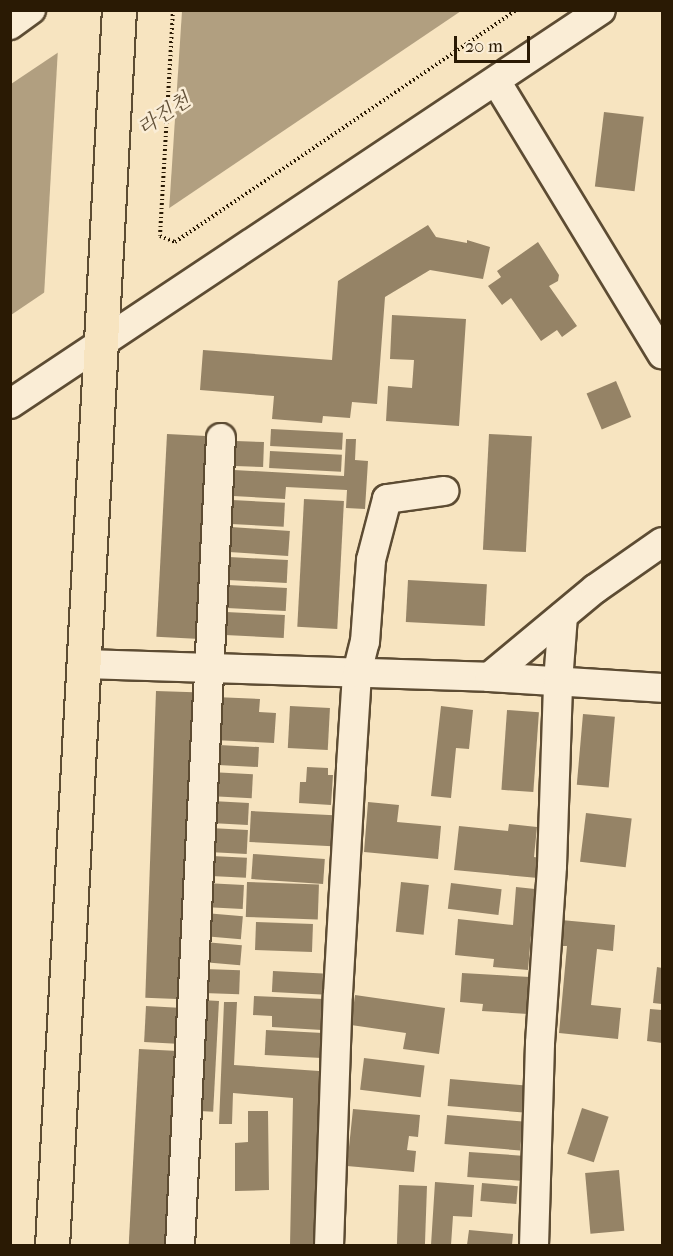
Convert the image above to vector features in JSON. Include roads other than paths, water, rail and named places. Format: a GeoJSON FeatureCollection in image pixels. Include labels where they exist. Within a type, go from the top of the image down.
{"type":"FeatureCollection","features":[{"type":"Feature","properties":{"kind":"main road"},"geometry":{"type":"LineString","coordinates":[[52,1245],[83,664],[103,345],[119,10]]}},
{"type":"Feature","properties":{"kind":"street"},"geometry":{"type":"LineString","coordinates":[[10,24],[31,10]]}},
{"type":"Feature","properties":{"kind":"street"},"geometry":{"type":"LineString","coordinates":[[10,404],[103,345],[601,10]]}},
{"type":"Feature","properties":{"kind":"street"},"geometry":{"type":"LineString","coordinates":[[496,81],[663,354]]}},
{"type":"Feature","properties":{"kind":"street"},"geometry":{"type":"LineString","coordinates":[[180,1245],[221,438]]}},
{"type":"Feature","properties":{"kind":"street"},"geometry":{"type":"LineString","coordinates":[[329,1245],[338,994],[357,673],[365,642],[371,560],[387,499],[444,491]]}},
{"type":"Feature","properties":{"kind":"street"},"geometry":{"type":"LineString","coordinates":[[489,677],[595,589],[663,542]]}},
{"type":"Feature","properties":{"kind":"street"},"geometry":{"type":"LineString","coordinates":[[534,1245],[540,1043],[552,866],[558,682],[563,616]]}},
{"type":"Feature","properties":{"kind":"street"},"geometry":{"type":"LineString","coordinates":[[83,664],[489,677],[663,688]]}},
{"type":"Feature","properties":{"kind":"water","name":"라진천"},"geometry":{"type":"Polygon","coordinates":[[[120,11],[461,11],[11,315],[11,84],[120,11]]]}}]}
